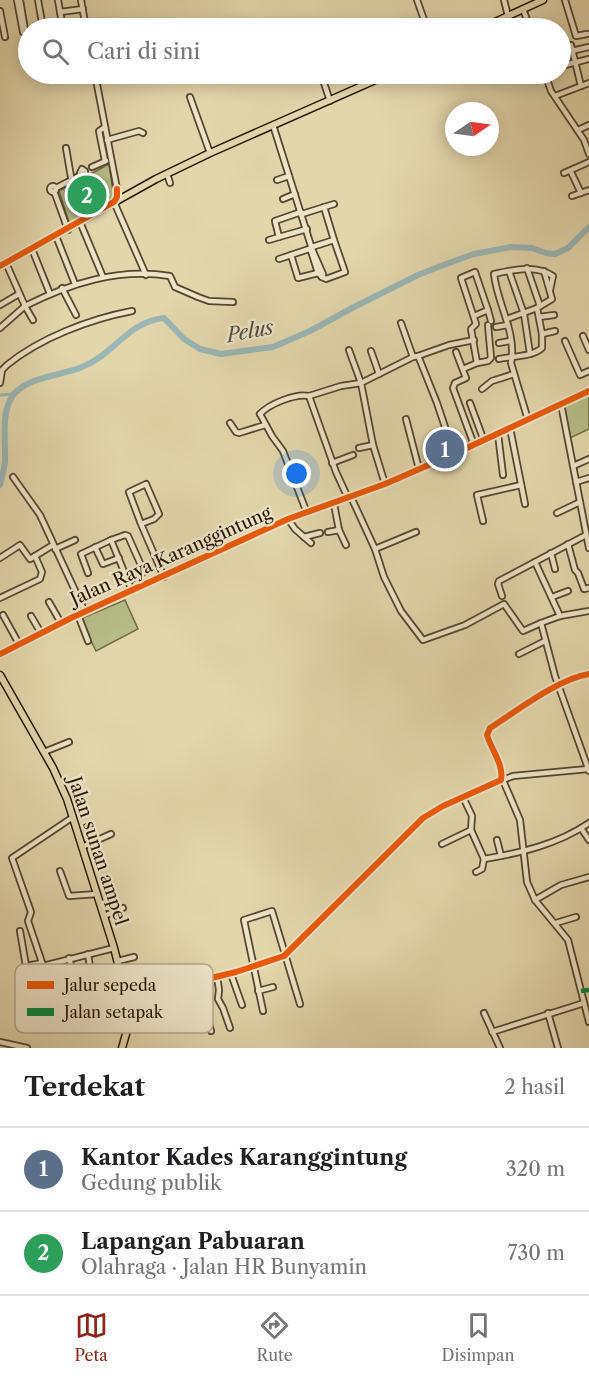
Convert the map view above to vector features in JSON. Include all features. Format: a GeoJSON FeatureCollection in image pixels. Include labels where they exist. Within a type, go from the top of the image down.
{"type":"FeatureCollection","features":[{"type":"Feature","properties":{"kind":"main road"},"geometry":{"type":"LineString","coordinates":[[504,18],[538,1]]}},
{"type":"Feature","properties":{"kind":"main road"},"geometry":{"type":"LineString","coordinates":[[3,265],[167,174],[367,84]]}},
{"type":"Feature","properties":{"kind":"main road","name":"Jalan sunan ampel"},"geometry":{"type":"LineString","coordinates":[[0,675],[60,782],[73,817],[118,964]]}},
{"type":"Feature","properties":{"kind":"main road","name":"Jalan sunan ampel"},"geometry":{"type":"LineString","coordinates":[[122,1048],[127,1033]]}},
{"type":"Feature","properties":{"kind":"street"},"geometry":{"type":"LineString","coordinates":[[18,0],[22,18]]}},
{"type":"Feature","properties":{"kind":"street"},"geometry":{"type":"LineString","coordinates":[[18,0],[21,18]]}},
{"type":"Feature","properties":{"kind":"street"},"geometry":{"type":"LineString","coordinates":[[39,0],[42,18]]}},
{"type":"Feature","properties":{"kind":"street"},"geometry":{"type":"LineString","coordinates":[[58,0],[61,18]]}},
{"type":"Feature","properties":{"kind":"street"},"geometry":{"type":"LineString","coordinates":[[81,0],[84,18]]}},
{"type":"Feature","properties":{"kind":"street"},"geometry":{"type":"LineString","coordinates":[[417,0],[423,18]]}},
{"type":"Feature","properties":{"kind":"street"},"geometry":{"type":"LineString","coordinates":[[504,0],[508,16]]}},
{"type":"Feature","properties":{"kind":"street"},"geometry":{"type":"LineString","coordinates":[[565,0],[570,18]]}},
{"type":"Feature","properties":{"kind":"street"},"geometry":{"type":"LineString","coordinates":[[60,12],[83,9]]}},
{"type":"Feature","properties":{"kind":"street"},"geometry":{"type":"LineString","coordinates":[[523,9],[526,18]]}},
{"type":"Feature","properties":{"kind":"street"},"geometry":{"type":"LineString","coordinates":[[0,11],[5,37]]}},
{"type":"Feature","properties":{"kind":"street"},"geometry":{"type":"LineString","coordinates":[[571,20],[576,36],[587,34]]}},
{"type":"Feature","properties":{"kind":"street"},"geometry":{"type":"LineString","coordinates":[[571,45],[581,86]]}},
{"type":"Feature","properties":{"kind":"street"},"geometry":{"type":"LineString","coordinates":[[573,51],[589,47]]}},
{"type":"Feature","properties":{"kind":"street"},"geometry":{"type":"LineString","coordinates":[[571,64],[589,59]]}},
{"type":"Feature","properties":{"kind":"street"},"geometry":{"type":"LineString","coordinates":[[555,96],[588,83],[589,89]]}},
{"type":"Feature","properties":{"kind":"street"},"geometry":{"type":"LineString","coordinates":[[97,84],[117,189],[114,202],[146,275]]}},
{"type":"Feature","properties":{"kind":"street"},"geometry":{"type":"LineString","coordinates":[[324,84],[330,101]]}},
{"type":"Feature","properties":{"kind":"street"},"geometry":{"type":"LineString","coordinates":[[548,84],[587,140],[588,151]]}},
{"type":"Feature","properties":{"kind":"street"},"geometry":{"type":"LineString","coordinates":[[190,97],[210,153]]}},
{"type":"Feature","properties":{"kind":"street"},"geometry":{"type":"LineString","coordinates":[[273,125],[312,248],[323,274],[320,275]]}},
{"type":"Feature","properties":{"kind":"street"},"geometry":{"type":"LineString","coordinates":[[578,130],[589,125]]}},
{"type":"Feature","properties":{"kind":"street"},"geometry":{"type":"LineString","coordinates":[[105,127],[99,131],[105,161]]}},
{"type":"Feature","properties":{"kind":"street"},"geometry":{"type":"LineString","coordinates":[[107,140],[140,131],[143,133]]}},
{"type":"Feature","properties":{"kind":"street"},"geometry":{"type":"LineString","coordinates":[[66,148],[71,177]]}},
{"type":"Feature","properties":{"kind":"street"},"geometry":{"type":"LineString","coordinates":[[92,167],[111,159]]}},
{"type":"Feature","properties":{"kind":"street"},"geometry":{"type":"LineString","coordinates":[[564,173],[571,172],[589,162]]}},
{"type":"Feature","properties":{"kind":"street"},"geometry":{"type":"LineString","coordinates":[[571,172],[581,193]]}},
{"type":"Feature","properties":{"kind":"street"},"geometry":{"type":"LineString","coordinates":[[81,174],[55,189],[71,177],[81,174]]}},
{"type":"Feature","properties":{"kind":"street"},"geometry":{"type":"LineString","coordinates":[[167,174],[170,183]]}},
{"type":"Feature","properties":{"kind":"street"},"geometry":{"type":"LineString","coordinates":[[277,180],[289,176]]}},
{"type":"Feature","properties":{"kind":"street"},"geometry":{"type":"LineString","coordinates":[[55,189],[68,230]]}},
{"type":"Feature","properties":{"kind":"street"},"geometry":{"type":"LineString","coordinates":[[117,189],[122,193],[130,194]]}},
{"type":"Feature","properties":{"kind":"street"},"geometry":{"type":"LineString","coordinates":[[572,196],[589,190]]}},
{"type":"Feature","properties":{"kind":"street"},"geometry":{"type":"LineString","coordinates":[[283,199],[295,194]]}},
{"type":"Feature","properties":{"kind":"street"},"geometry":{"type":"LineString","coordinates":[[279,237],[275,221],[334,204]]}},
{"type":"Feature","properties":{"kind":"street"},"geometry":{"type":"LineString","coordinates":[[291,255],[298,278],[320,275],[326,279],[345,272],[324,207]]}},
{"type":"Feature","properties":{"kind":"street"},"geometry":{"type":"LineString","coordinates":[[80,222],[103,277]]}},
{"type":"Feature","properties":{"kind":"street"},"geometry":{"type":"LineString","coordinates":[[269,240],[307,229]]}},
{"type":"Feature","properties":{"kind":"street"},"geometry":{"type":"LineString","coordinates":[[56,236],[75,284]]}},
{"type":"Feature","properties":{"kind":"street"},"geometry":{"type":"LineString","coordinates":[[279,259],[334,240]]}},
{"type":"Feature","properties":{"kind":"street"},"geometry":{"type":"LineString","coordinates":[[32,249],[50,294]]}},
{"type":"Feature","properties":{"kind":"street"},"geometry":{"type":"LineString","coordinates":[[3,265],[33,320]]}},
{"type":"Feature","properties":{"kind":"street"},"geometry":{"type":"LineString","coordinates":[[499,359],[530,354],[542,348],[538,307],[527,268]]}},
{"type":"Feature","properties":{"kind":"street"},"geometry":{"type":"LineString","coordinates":[[507,319],[524,314],[552,299],[550,290],[554,276],[544,271],[527,268],[494,275],[507,319],[511,363],[528,420]]}},
{"type":"Feature","properties":{"kind":"street"},"geometry":{"type":"LineString","coordinates":[[509,271],[524,314],[530,354]]}},
{"type":"Feature","properties":{"kind":"street"},"geometry":{"type":"LineString","coordinates":[[463,369],[491,358],[488,310],[476,273],[462,276],[476,325],[471,329],[477,363]]}},
{"type":"Feature","properties":{"kind":"street"},"geometry":{"type":"LineString","coordinates":[[0,328],[25,306],[62,288],[103,277],[171,276],[175,287],[208,301],[233,302]]}},
{"type":"Feature","properties":{"kind":"street"},"geometry":{"type":"LineString","coordinates":[[62,288],[76,315]]}},
{"type":"Feature","properties":{"kind":"street"},"geometry":{"type":"LineString","coordinates":[[0,304],[19,294]]}},
{"type":"Feature","properties":{"kind":"street"},"geometry":{"type":"LineString","coordinates":[[474,316],[488,310]]}},
{"type":"Feature","properties":{"kind":"street"},"geometry":{"type":"LineString","coordinates":[[0,382],[2,370],[6,365],[49,339],[95,320],[132,311]]}},
{"type":"Feature","properties":{"kind":"street"},"geometry":{"type":"LineString","coordinates":[[539,317],[554,315]]}},
{"type":"Feature","properties":{"kind":"street"},"geometry":{"type":"LineString","coordinates":[[401,323],[437,403],[454,454]]}},
{"type":"Feature","properties":{"kind":"street"},"geometry":{"type":"LineString","coordinates":[[496,327],[508,325]]}},
{"type":"Feature","properties":{"kind":"street"},"geometry":{"type":"LineString","coordinates":[[542,334],[555,331]]}},
{"type":"Feature","properties":{"kind":"street"},"geometry":{"type":"LineString","coordinates":[[583,336],[589,350]]}},
{"type":"Feature","properties":{"kind":"street"},"geometry":{"type":"LineString","coordinates":[[307,513],[283,451],[257,413],[270,405],[302,395],[309,396],[361,383],[415,357],[449,345],[474,340]]}},
{"type":"Feature","properties":{"kind":"street"},"geometry":{"type":"LineString","coordinates":[[499,343],[510,341]]}},
{"type":"Feature","properties":{"kind":"street"},"geometry":{"type":"LineString","coordinates":[[565,341],[580,375],[589,371]]}},
{"type":"Feature","properties":{"kind":"street"},"geometry":{"type":"LineString","coordinates":[[349,350],[361,383],[373,445],[385,484]]}},
{"type":"Feature","properties":{"kind":"street"},"geometry":{"type":"LineString","coordinates":[[371,351],[379,374]]}},
{"type":"Feature","properties":{"kind":"street"},"geometry":{"type":"LineString","coordinates":[[456,352],[466,378],[455,383],[453,388],[474,445]]}},
{"type":"Feature","properties":{"kind":"street"},"geometry":{"type":"LineString","coordinates":[[482,389],[492,381],[514,374]]}},
{"type":"Feature","properties":{"kind":"street","name":"Jalan Raya Karanggintung"},"geometry":{"type":"LineString","coordinates":[[0,654],[78,615],[288,519],[334,504],[419,470],[589,391]]}},
{"type":"Feature","properties":{"kind":"street"},"geometry":{"type":"LineString","coordinates":[[309,396],[332,463],[375,549],[384,577],[401,611],[423,640],[465,625],[504,604],[523,631],[560,616],[589,611]]}},
{"type":"Feature","properties":{"kind":"street"},"geometry":{"type":"LineString","coordinates":[[470,403],[484,441]]}},
{"type":"Feature","properties":{"kind":"street"},"geometry":{"type":"LineString","coordinates":[[561,404],[589,548]]}},
{"type":"Feature","properties":{"kind":"street"},"geometry":{"type":"LineString","coordinates":[[406,420],[419,470]]}},
{"type":"Feature","properties":{"kind":"street"},"geometry":{"type":"LineString","coordinates":[[230,423],[239,433],[265,425]]}},
{"type":"Feature","properties":{"kind":"street"},"geometry":{"type":"LineString","coordinates":[[510,428],[525,504]]}},
{"type":"Feature","properties":{"kind":"street"},"geometry":{"type":"LineString","coordinates":[[498,434],[503,475]]}},
{"type":"Feature","properties":{"kind":"street"},"geometry":{"type":"LineString","coordinates":[[359,448],[373,445]]}},
{"type":"Feature","properties":{"kind":"street"},"geometry":{"type":"LineString","coordinates":[[332,463],[353,455]]}},
{"type":"Feature","properties":{"kind":"street"},"geometry":{"type":"LineString","coordinates":[[573,466],[589,459]]}},
{"type":"Feature","properties":{"kind":"street"},"geometry":{"type":"LineString","coordinates":[[13,477],[36,509],[85,612]]}},
{"type":"Feature","properties":{"kind":"street"},"geometry":{"type":"LineString","coordinates":[[576,482],[589,478]]}},
{"type":"Feature","properties":{"kind":"street"},"geometry":{"type":"LineString","coordinates":[[141,524],[154,519],[159,514],[146,484],[129,492],[141,524],[164,577]]}},
{"type":"Feature","properties":{"kind":"street"},"geometry":{"type":"LineString","coordinates":[[483,521],[477,495],[521,484]]}},
{"type":"Feature","properties":{"kind":"street"},"geometry":{"type":"LineString","coordinates":[[557,513],[580,502]]}},
{"type":"Feature","properties":{"kind":"street"},"geometry":{"type":"LineString","coordinates":[[334,504],[339,530],[346,545]]}},
{"type":"Feature","properties":{"kind":"street"},"geometry":{"type":"LineString","coordinates":[[288,519],[295,530],[311,543]]}},
{"type":"Feature","properties":{"kind":"street"},"geometry":{"type":"LineString","coordinates":[[367,532],[375,528]]}},
{"type":"Feature","properties":{"kind":"street"},"geometry":{"type":"LineString","coordinates":[[328,532],[339,530]]}},
{"type":"Feature","properties":{"kind":"street"},"geometry":{"type":"LineString","coordinates":[[375,549],[417,532]]}},
{"type":"Feature","properties":{"kind":"street"},"geometry":{"type":"LineString","coordinates":[[304,537],[320,533]]}},
{"type":"Feature","properties":{"kind":"street"},"geometry":{"type":"LineString","coordinates":[[88,573],[81,555],[125,535],[128,536],[144,572],[128,581]]}},
{"type":"Feature","properties":{"kind":"street"},"geometry":{"type":"LineString","coordinates":[[502,596],[499,581],[587,535]]}},
{"type":"Feature","properties":{"kind":"street"},"geometry":{"type":"LineString","coordinates":[[0,558],[20,545],[30,559],[75,540]]}},
{"type":"Feature","properties":{"kind":"street"},"geometry":{"type":"LineString","coordinates":[[111,540],[132,591]]}},
{"type":"Feature","properties":{"kind":"street"},"geometry":{"type":"LineString","coordinates":[[568,544],[575,570],[578,572],[584,589],[589,588]]}},
{"type":"Feature","properties":{"kind":"street"},"geometry":{"type":"LineString","coordinates":[[95,547],[103,564],[119,558]]}},
{"type":"Feature","properties":{"kind":"street"},"geometry":{"type":"LineString","coordinates":[[551,552],[555,569]]}},
{"type":"Feature","properties":{"kind":"street"},"geometry":{"type":"LineString","coordinates":[[0,598],[40,579],[42,572],[35,556]]}},
{"type":"Feature","properties":{"kind":"street"},"geometry":{"type":"LineString","coordinates":[[535,562],[560,616]]}},
{"type":"Feature","properties":{"kind":"street"},"geometry":{"type":"LineString","coordinates":[[552,597],[568,591]]}},
{"type":"Feature","properties":{"kind":"street"},"geometry":{"type":"LineString","coordinates":[[49,602],[61,623]]}},
{"type":"Feature","properties":{"kind":"street"},"geometry":{"type":"LineString","coordinates":[[3,615],[19,644]]}},
{"type":"Feature","properties":{"kind":"street"},"geometry":{"type":"LineString","coordinates":[[78,615],[88,641]]}},
{"type":"Feature","properties":{"kind":"street"},"geometry":{"type":"LineString","coordinates":[[31,616],[41,633]]}},
{"type":"Feature","properties":{"kind":"street"},"geometry":{"type":"LineString","coordinates":[[213,977],[231,974],[285,956],[382,856],[423,818],[435,810],[513,776],[589,770],[558,685],[541,622]]}},
{"type":"Feature","properties":{"kind":"street"},"geometry":{"type":"LineString","coordinates":[[519,654],[545,641]]}},
{"type":"Feature","properties":{"kind":"street"},"geometry":{"type":"LineString","coordinates":[[589,674],[577,676],[558,685],[488,730],[488,739],[520,820],[527,882],[535,900],[568,940],[589,1022]]}},
{"type":"Feature","properties":{"kind":"street"},"geometry":{"type":"LineString","coordinates":[[44,752],[69,742]]}},
{"type":"Feature","properties":{"kind":"street"},"geometry":{"type":"LineString","coordinates":[[463,797],[472,816],[471,830],[484,859],[482,869],[476,872]]}},
{"type":"Feature","properties":{"kind":"street"},"geometry":{"type":"LineString","coordinates":[[73,817],[12,857],[31,912],[28,921],[42,964],[114,948]]}},
{"type":"Feature","properties":{"kind":"street"},"geometry":{"type":"LineString","coordinates":[[484,859],[523,852],[589,823]]}},
{"type":"Feature","properties":{"kind":"street"},"geometry":{"type":"LineString","coordinates":[[581,828],[589,840]]}},
{"type":"Feature","properties":{"kind":"street"},"geometry":{"type":"LineString","coordinates":[[442,844],[471,830]]}},
{"type":"Feature","properties":{"kind":"street"},"geometry":{"type":"LineString","coordinates":[[82,847],[111,834]]}},
{"type":"Feature","properties":{"kind":"street"},"geometry":{"type":"LineString","coordinates":[[497,840],[501,856]]}},
{"type":"Feature","properties":{"kind":"street"},"geometry":{"type":"LineString","coordinates":[[60,871],[69,896],[97,895]]}},
{"type":"Feature","properties":{"kind":"street"},"geometry":{"type":"LineString","coordinates":[[535,900],[561,885],[589,877]]}},
{"type":"Feature","properties":{"kind":"street"},"geometry":{"type":"LineString","coordinates":[[104,916],[123,908]]}},
{"type":"Feature","properties":{"kind":"street"},"geometry":{"type":"LineString","coordinates":[[263,1011],[244,922],[245,919],[272,911],[300,1004]]}},
{"type":"Feature","properties":{"kind":"street"},"geometry":{"type":"LineString","coordinates":[[556,923],[576,917]]}},
{"type":"Feature","properties":{"kind":"street"},"geometry":{"type":"LineString","coordinates":[[20,931],[26,964]]}},
{"type":"Feature","properties":{"kind":"street"},"geometry":{"type":"LineString","coordinates":[[88,954],[90,964]]}},
{"type":"Feature","properties":{"kind":"street"},"geometry":{"type":"LineString","coordinates":[[117,961],[134,957]]}},
{"type":"Feature","properties":{"kind":"street"},"geometry":{"type":"LineString","coordinates":[[69,958],[71,964]]}},
{"type":"Feature","properties":{"kind":"street"},"geometry":{"type":"LineString","coordinates":[[231,974],[242,1005]]}},
{"type":"Feature","properties":{"kind":"street"},"geometry":{"type":"LineString","coordinates":[[217,976],[218,999],[230,1028]]}},
{"type":"Feature","properties":{"kind":"street"},"geometry":{"type":"LineString","coordinates":[[258,991],[273,987]]}},
{"type":"Feature","properties":{"kind":"street"},"geometry":{"type":"LineString","coordinates":[[581,992],[589,990]]}},
{"type":"Feature","properties":{"kind":"street"},"geometry":{"type":"LineString","coordinates":[[492,1032],[584,1002]]}},
{"type":"Feature","properties":{"kind":"street"},"geometry":{"type":"LineString","coordinates":[[484,1013],[500,1048]]}},
{"type":"Feature","properties":{"kind":"street"},"geometry":{"type":"LineString","coordinates":[[548,1013],[558,1048]]}},
{"type":"Feature","properties":{"kind":"street"},"geometry":{"type":"LineString","coordinates":[[1,1042],[24,1047]]}},
{"type":"Feature","properties":{"kind":"street"},"geometry":{"type":"LineString","coordinates":[[1,1042],[4,1048]]}},
{"type":"Feature","properties":{"kind":"green space"},"geometry":{"type":"Polygon","coordinates":[[[109,164],[114,199],[70,225],[59,191],[109,164]]]}},
{"type":"Feature","properties":{"kind":"green space"},"geometry":{"type":"Polygon","coordinates":[[[589,393],[589,429],[570,438],[564,405],[589,393]]]}},
{"type":"Feature","properties":{"kind":"green space"},"geometry":{"type":"Polygon","coordinates":[[[125,600],[138,629],[96,651],[80,619],[125,600]]]}},
{"type":"Feature","properties":{"kind":"waterway","name":"Pelus"},"geometry":{"type":"LineString","coordinates":[[0,485],[5,462],[5,418],[14,394],[28,383],[82,367],[104,354],[130,332],[151,321],[164,318],[184,339],[200,349],[221,354],[273,347],[310,331],[418,275],[446,264],[474,254],[511,247],[532,248],[555,254],[568,248],[589,227]]}},
{"type":"Feature","properties":{"kind":"waterway"},"geometry":{"type":"LineString","coordinates":[[0,395],[13,394]]}},
{"type":"Feature","properties":{"kind":"marked path"},"geometry":{"type":"LineString","coordinates":[[581,991],[589,990]]}},
{"type":"Feature","properties":{"kind":"cycle path"},"geometry":{"type":"LineString","coordinates":[[0,266],[114,202],[117,189]]}},
{"type":"Feature","properties":{"kind":"cycle path"},"geometry":{"type":"LineString","coordinates":[[0,654],[73,617],[288,519],[385,484],[589,391]]}},
{"type":"Feature","properties":{"kind":"cycle path"},"geometry":{"type":"LineString","coordinates":[[213,978],[284,956],[423,818],[443,806],[501,780],[499,763],[487,735],[490,728],[551,689],[589,674]]}},
{"type":"Feature","properties":{"kind":"place","name":"Lapangan Pabuaran"},"geometry":{"type":"Point","coordinates":[87,195]}},
{"type":"Feature","properties":{"kind":"place","name":"Kantor Kades Karanggintung"},"geometry":{"type":"Point","coordinates":[445,449]}}]}
